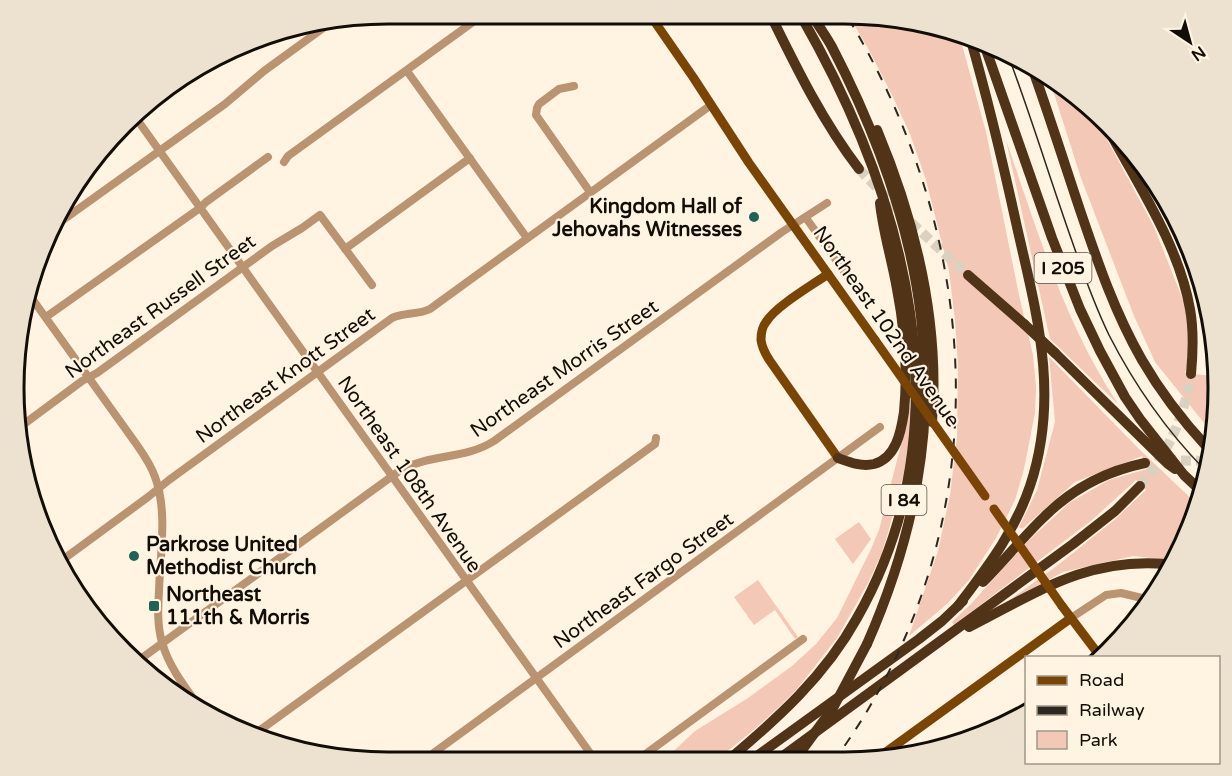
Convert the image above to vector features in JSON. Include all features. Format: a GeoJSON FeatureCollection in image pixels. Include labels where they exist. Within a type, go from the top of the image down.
{"type":"FeatureCollection","features":[{"type":"Feature","properties":{"kind":"highway"},"geometry":{"type":"LineString","coordinates":[[775,24],[829,128],[859,169]]}},
{"type":"Feature","properties":{"kind":"highway","name":"I 84"},"geometry":{"type":"LineString","coordinates":[[738,752],[804,692],[857,620],[891,545],[903,504],[915,416],[916,377],[912,331],[906,286],[894,233],[878,182],[849,108],[806,24]]}},
{"type":"Feature","properties":{"kind":"highway","name":"I 84"},"geometry":{"type":"LineString","coordinates":[[801,752],[833,708],[867,644],[885,599],[902,548],[917,478],[925,406],[921,320],[913,268],[904,233],[864,113],[831,45],[818,24]]}},
{"type":"Feature","properties":{"kind":"highway"},"geometry":{"type":"LineString","coordinates":[[958,606],[1000,548],[1020,511],[1039,453],[1045,401],[1044,366],[1035,305],[993,119],[973,48]]}},
{"type":"Feature","properties":{"kind":"highway","name":"I 205"},"geometry":{"type":"LineString","coordinates":[[988,54],[1052,238],[1100,351],[1140,419],[1184,475],[1195,485]]}},
{"type":"Feature","properties":{"kind":"highway","name":"I 205"},"geometry":{"type":"LineString","coordinates":[[1036,79],[1098,264],[1120,318],[1154,379],[1177,412],[1204,443]]}},
{"type":"Feature","properties":{"kind":"highway"},"geometry":{"type":"LineString","coordinates":[[864,113],[876,127],[890,161],[918,249],[928,304],[934,370],[932,422]]}},
{"type":"Feature","properties":{"kind":"highway"},"geometry":{"type":"LineString","coordinates":[[1119,149],[1158,221],[1179,268],[1192,319],[1191,374]]}},
{"type":"Feature","properties":{"kind":"highway"},"geometry":{"type":"LineString","coordinates":[[838,458],[860,465],[880,461],[892,451],[896,444],[903,419],[906,370],[904,330],[896,281],[882,222],[878,182]]}},
{"type":"Feature","properties":{"kind":"highway"},"geometry":{"type":"LineString","coordinates":[[968,274],[1055,353],[1168,464],[1184,475]]}},
{"type":"Feature","properties":{"kind":"highway"},"geometry":{"type":"LineString","coordinates":[[762,752],[942,621],[997,568],[1045,515],[1066,498],[1110,472],[1145,463]]}},
{"type":"Feature","properties":{"kind":"highway"},"geometry":{"type":"LineString","coordinates":[[788,752],[1080,539],[1115,511],[1140,486]]}},
{"type":"Feature","properties":{"kind":"highway"},"geometry":{"type":"LineString","coordinates":[[942,641],[1035,592],[1077,574],[1119,565],[1162,564]]}},
{"type":"Feature","properties":{"kind":"main road","name":"Northeast 102nd Avenue"},"geometry":{"type":"LineString","coordinates":[[656,24],[738,147],[1096,650]]}},
{"type":"Feature","properties":{"kind":"main road"},"geometry":{"type":"LineString","coordinates":[[828,274],[773,313],[765,322],[762,345],[770,361],[838,458]]}},
{"type":"Feature","properties":{"kind":"main road"},"geometry":{"type":"LineString","coordinates":[[896,748],[1071,618]]}},
{"type":"Feature","properties":{"kind":"street"},"geometry":{"type":"LineString","coordinates":[[284,162],[288,156],[470,24]]}},
{"type":"Feature","properties":{"kind":"street"},"geometry":{"type":"LineString","coordinates":[[67,217],[225,104],[264,71],[320,31]]}},
{"type":"Feature","properties":{"kind":"street"},"geometry":{"type":"LineString","coordinates":[[407,71],[527,238]]}},
{"type":"Feature","properties":{"kind":"street"},"geometry":{"type":"LineString","coordinates":[[574,86],[559,89],[539,104],[536,111],[538,119],[590,192]]}},
{"type":"Feature","properties":{"kind":"street","name":"Northeast Knott Street"},"geometry":{"type":"LineString","coordinates":[[66,557],[392,318],[400,314],[423,312],[430,309],[711,105]]}},
{"type":"Feature","properties":{"kind":"street","name":"Northeast 108th Avenue"},"geometry":{"type":"LineString","coordinates":[[139,123],[589,752]]}},
{"type":"Feature","properties":{"kind":"street"},"geometry":{"type":"LineString","coordinates":[[46,317],[268,157]]}},
{"type":"Feature","properties":{"kind":"street"},"geometry":{"type":"LineString","coordinates":[[372,285],[345,249],[470,158]]}},
{"type":"Feature","properties":{"kind":"street","name":"Northeast Morris Street"},"geometry":{"type":"LineString","coordinates":[[143,657],[392,476],[413,464],[472,452],[487,446],[782,232],[827,203]]}},
{"type":"Feature","properties":{"kind":"street","name":"Northeast Russell Street"},"geometry":{"type":"LineString","coordinates":[[26,423],[243,267],[320,215],[345,249]]}},
{"type":"Feature","properties":{"kind":"street"},"geometry":{"type":"LineString","coordinates":[[806,218],[859,292]]}},
{"type":"Feature","properties":{"kind":"street"},"geometry":{"type":"LineString","coordinates":[[34,301],[144,454],[153,470],[159,488],[162,520],[159,630],[174,670],[190,693]]}},
{"type":"Feature","properties":{"kind":"street","name":"Northeast Fargo Street"},"geometry":{"type":"LineString","coordinates":[[435,752],[880,427]]}},
{"type":"Feature","properties":{"kind":"street"},"geometry":{"type":"LineString","coordinates":[[261,729],[654,444],[656,438]]}},
{"type":"Feature","properties":{"kind":"street"},"geometry":{"type":"LineString","coordinates":[[1071,618],[1106,595],[1121,594],[1141,598]]}},
{"type":"Feature","properties":{"kind":"street"},"geometry":{"type":"LineString","coordinates":[[648,752],[803,639]]}},
{"type":"Feature","properties":{"kind":"green space"},"geometry":{"type":"Polygon","coordinates":[[[854,24],[915,31],[962,43],[986,132],[1033,355],[1036,387],[1035,413],[1024,469],[1015,500],[996,538],[969,580],[947,604],[909,636],[938,551],[950,495],[957,437],[958,365],[955,320],[949,271],[926,180],[910,134],[854,24]]]}},
{"type":"Feature","properties":{"kind":"green space"},"geometry":{"type":"Polygon","coordinates":[[[1053,90],[1084,114],[1104,134],[1154,227],[1187,310],[1185,373],[1207,375],[1206,425],[1155,362],[1134,316],[1081,178],[1053,90]]]}},
{"type":"Feature","properties":{"kind":"green space"},"geometry":{"type":"Polygon","coordinates":[[[1006,140],[1067,309],[1082,342],[1118,404],[1050,339],[1006,140]]]}},
{"type":"Feature","properties":{"kind":"green space"},"geometry":{"type":"Polygon","coordinates":[[[1192,281],[1201,317],[1205,345],[1192,281]]]}},
{"type":"Feature","properties":{"kind":"green space"},"geometry":{"type":"Polygon","coordinates":[[[1049,357],[1191,498],[1170,549],[1164,560],[1133,556],[1063,572],[1003,605],[1113,521],[1146,490],[1136,480],[1092,520],[954,625],[952,622],[1028,541],[1069,503],[1109,480],[1147,469],[1142,456],[1075,482],[1022,529],[1019,527],[1037,490],[1055,422],[1049,357]]]}},
{"type":"Feature","properties":{"kind":"green space"},"geometry":{"type":"Polygon","coordinates":[[[908,405],[913,411],[904,472],[888,533],[868,583],[837,638],[797,689],[756,728],[726,752],[673,752],[695,731],[748,698],[792,666],[816,644],[837,618],[879,530],[904,433],[908,405]]]}},
{"type":"Feature","properties":{"kind":"green space"},"geometry":{"type":"Polygon","coordinates":[[[859,522],[871,539],[853,564],[835,539],[859,522]]]}},
{"type":"Feature","properties":{"kind":"green space"},"geometry":{"type":"Polygon","coordinates":[[[758,580],[798,637],[795,639],[775,610],[754,625],[734,597],[758,580]]]}},
{"type":"Feature","properties":{"kind":"tunnel"},"geometry":{"type":"LineString","coordinates":[[859,169],[904,216],[968,275]]}},
{"type":"Feature","properties":{"kind":"tunnel"},"geometry":{"type":"LineString","coordinates":[[1140,486],[1159,460],[1174,433],[1184,405],[1191,374]]}},
{"type":"Feature","properties":{"kind":"tunnel"},"geometry":{"type":"LineString","coordinates":[[1166,460],[1201,461]]}},
{"type":"Feature","properties":{"kind":"tram line"},"geometry":{"type":"LineString","coordinates":[[1012,66],[1080,265],[1109,335],[1151,405],[1200,464]]}},
{"type":"Feature","properties":{"kind":"railway"},"geometry":{"type":"LineString","coordinates":[[839,752],[887,675],[926,583],[948,488],[956,392],[949,295],[928,200],[894,106],[851,24]]}},
{"type":"Feature","properties":{"kind":"place","name":"Kingdom Hall of Jehovahs Witnesses"},"geometry":{"type":"Point","coordinates":[754,217]}},
{"type":"Feature","properties":{"kind":"place","name":"Parkrose United Methodist Church"},"geometry":{"type":"Point","coordinates":[134,556]}},
{"type":"Feature","properties":{"kind":"place","name":"Northeast 111th & Morris"},"geometry":{"type":"Point","coordinates":[154,606]}}]}
